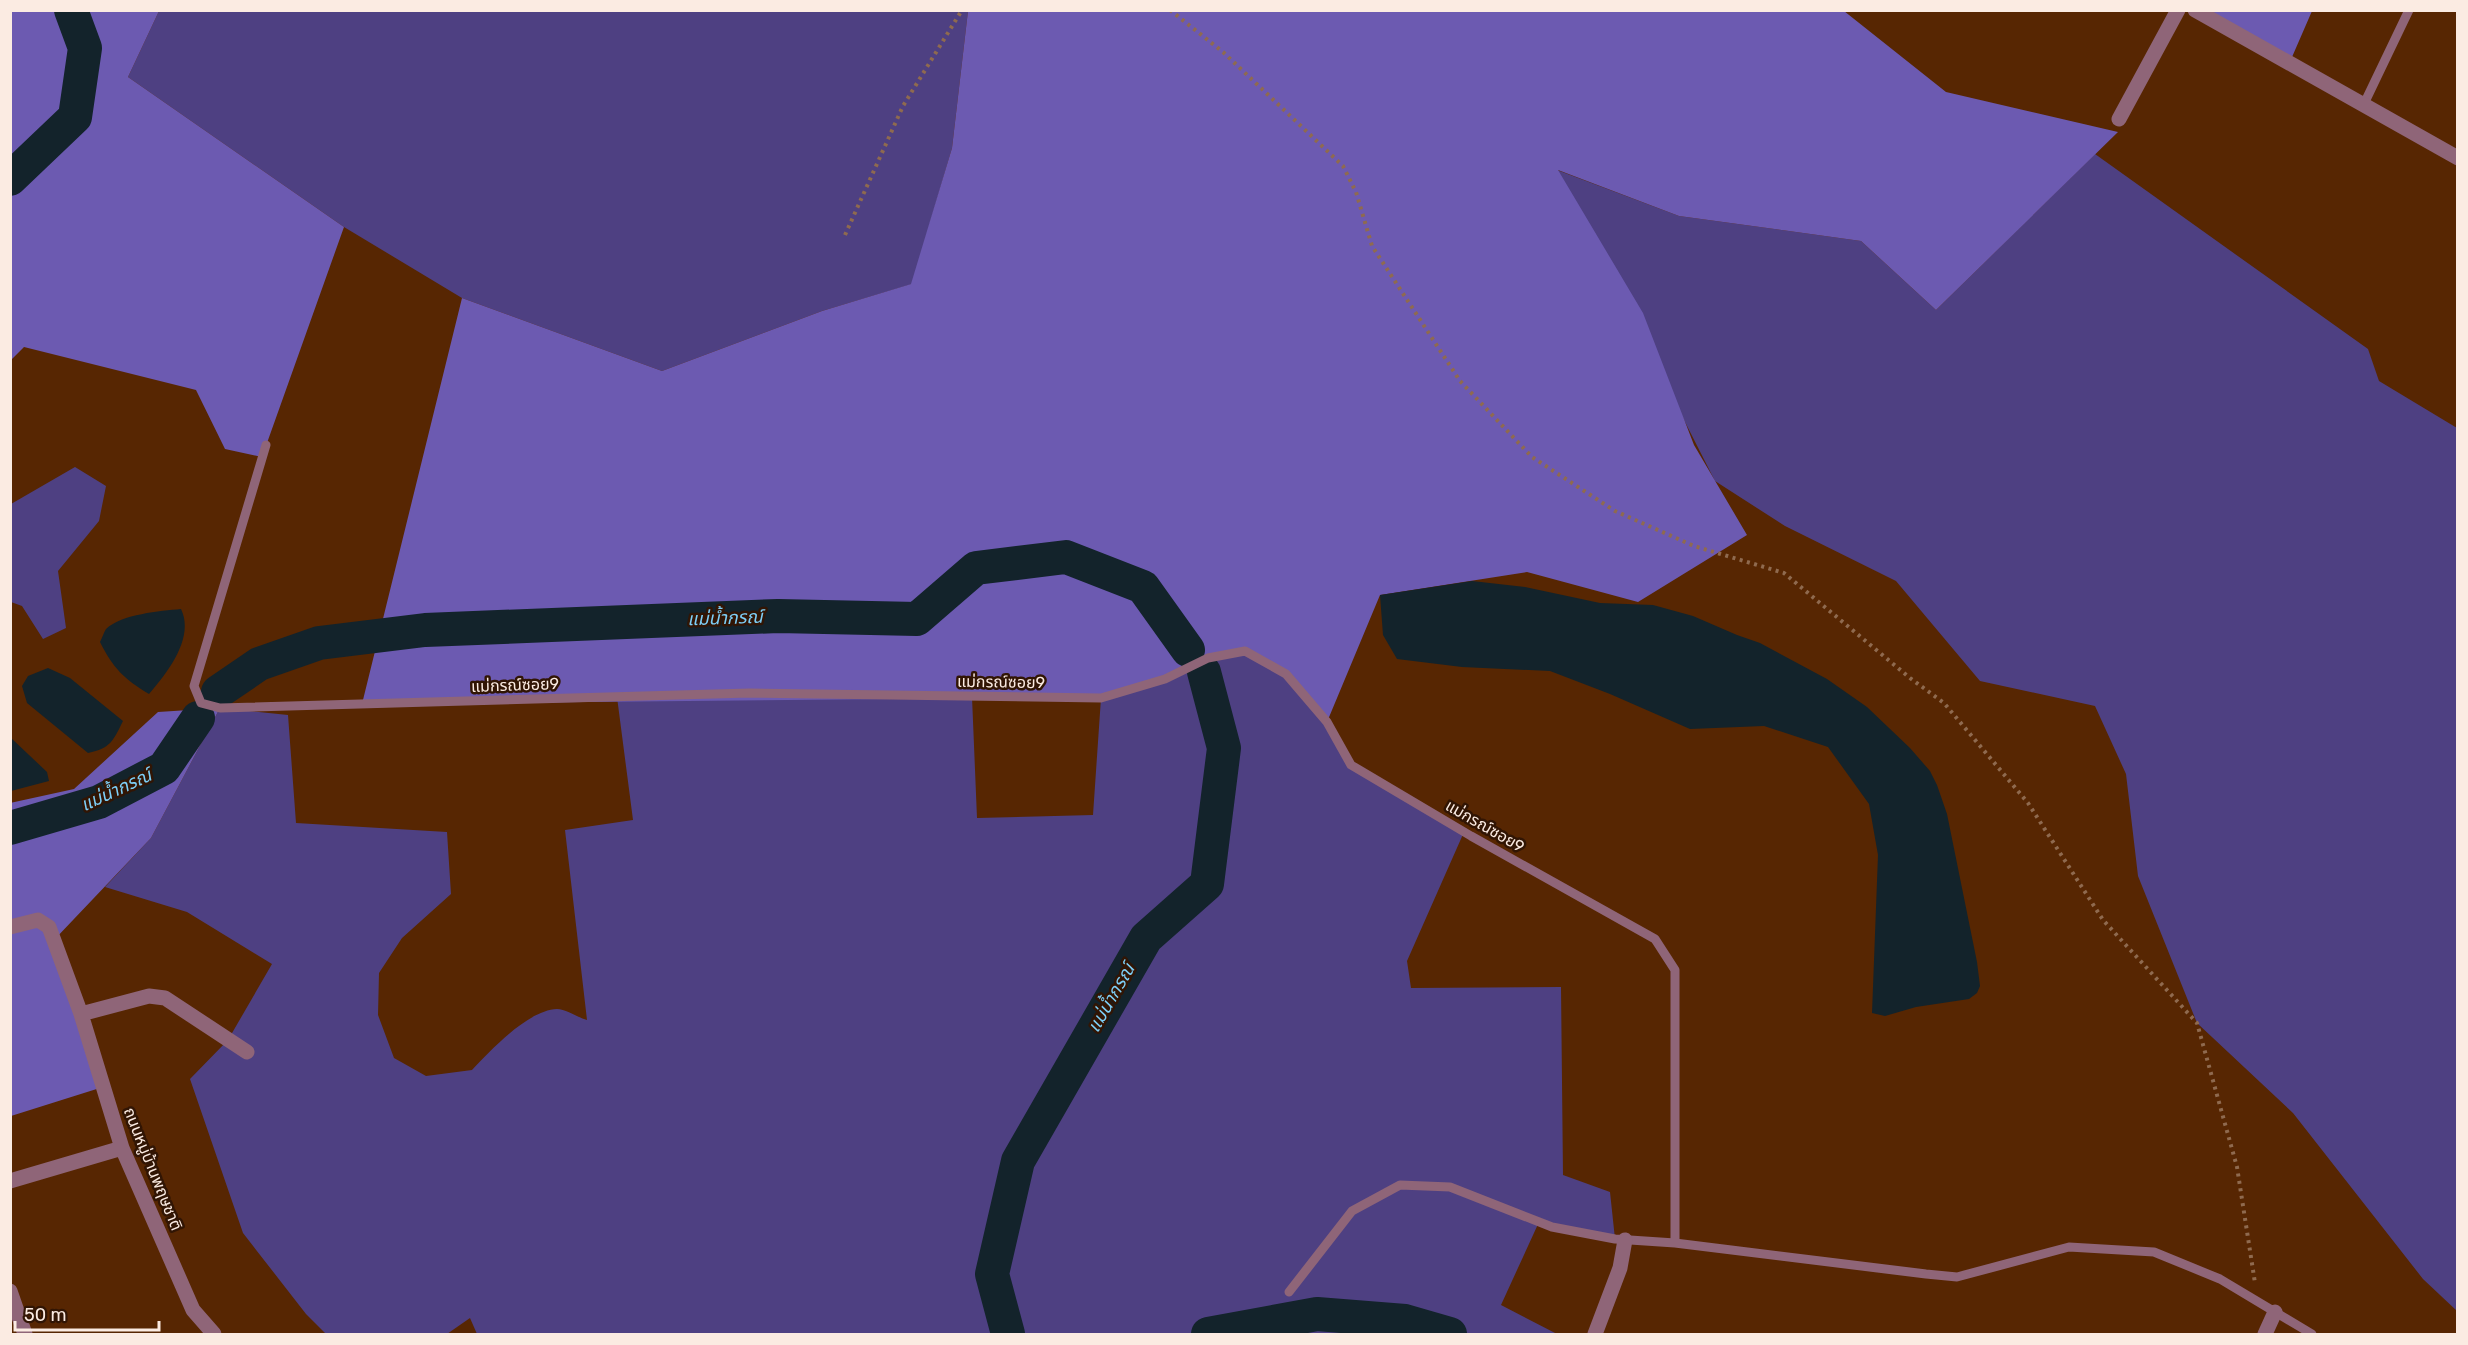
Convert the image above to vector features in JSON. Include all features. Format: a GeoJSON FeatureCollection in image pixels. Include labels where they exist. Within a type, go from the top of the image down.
{"type":"FeatureCollection","features":[{"type":"Feature","properties":{"kind":"street"},"geometry":{"type":"LineString","coordinates":[[2119,119],[2178,10]]}},
{"type":"Feature","properties":{"kind":"street"},"geometry":{"type":"LineString","coordinates":[[2195,10],[2457,159]]}},
{"type":"Feature","properties":{"kind":"street","name":"ถนนหมู่บ้านพฤษชาติ"},"geometry":{"type":"LineString","coordinates":[[10,927],[38,920],[49,927],[81,1014],[122,1149],[193,1310],[214,1335]]}},
{"type":"Feature","properties":{"kind":"street"},"geometry":{"type":"LineString","coordinates":[[81,1014],[149,996],[165,998],[247,1052]]}},
{"type":"Feature","properties":{"kind":"street"},"geometry":{"type":"LineString","coordinates":[[10,1181],[122,1149]]}},
{"type":"Feature","properties":{"kind":"street"},"geometry":{"type":"LineString","coordinates":[[1595,1335],[1620,1268],[1625,1240]]}},
{"type":"Feature","properties":{"kind":"street"},"geometry":{"type":"LineString","coordinates":[[10,1290],[25,1335]]}},
{"type":"Feature","properties":{"kind":"street"},"geometry":{"type":"LineString","coordinates":[[2265,1335],[2275,1312]]}},
{"type":"Feature","properties":{"kind":"lane"},"geometry":{"type":"LineString","coordinates":[[2363,106],[2409,10]]}},
{"type":"Feature","properties":{"kind":"lane","name":"แม่กรณ์ซอย9"},"geometry":{"type":"LineString","coordinates":[[266,445],[194,686],[201,703],[220,708],[750,693],[1101,698],[1165,679],[1208,658],[1245,651],[1286,674],[1327,722],[1351,765],[1471,836],[1655,939],[1675,970],[1675,1243]]}},
{"type":"Feature","properties":{"kind":"lane"},"geometry":{"type":"LineString","coordinates":[[1289,1292],[1352,1211],[1400,1185],[1450,1187],[1552,1227],[1625,1240],[1675,1243],[1957,1277],[2069,1246],[2154,1252],[2220,1279],[2312,1335]]}},
{"type":"Feature","properties":{"kind":"path"},"geometry":{"type":"LineString","coordinates":[[845,235],[903,106],[962,10]]}},
{"type":"Feature","properties":{"kind":"path"},"geometry":{"type":"LineString","coordinates":[[1170,10],[1223,52],[1343,166],[1356,192],[1372,246],[1460,381],[1532,457],[1615,511],[1694,546],[1784,573],[1944,704],[2028,803],[2103,920],[2197,1023],[2237,1167],[2257,1301]]}},
{"type":"Feature","properties":{"kind":"shaded area"},"geometry":{"type":"Polygon","coordinates":[[[11,11],[159,11],[128,77],[344,227],[262,457],[225,449],[196,390],[24,347],[11,360],[11,11]]]}},
{"type":"Feature","properties":{"kind":"shaded area"},"geometry":{"type":"Polygon","coordinates":[[[159,11],[968,11],[952,148],[912,284],[822,311],[662,371],[462,298],[344,227],[128,77],[159,11]]]}},
{"type":"Feature","properties":{"kind":"shaded area"},"geometry":{"type":"Polygon","coordinates":[[[968,11],[1844,11],[1946,92],[2118,132],[1936,310],[1861,241],[1679,216],[1558,170],[1643,313],[1694,445],[1747,535],[1638,602],[1527,572],[1380,595],[1327,722],[1286,674],[1245,651],[1208,658],[1165,679],[1101,698],[362,704],[462,298],[662,371],[822,311],[911,284],[952,148],[968,11]]]}},
{"type":"Feature","properties":{"kind":"shaded area"},"geometry":{"type":"Polygon","coordinates":[[[2195,11],[2312,11],[2289,64],[2195,11]]]}},
{"type":"Feature","properties":{"kind":"shaded area"},"geometry":{"type":"Polygon","coordinates":[[[2095,154],[2368,349],[2379,381],[2457,428],[2457,1311],[2423,1279],[2293,1113],[2197,1023],[2138,876],[2126,774],[2095,706],[1980,681],[1896,581],[1785,526],[1715,481],[1557,170],[1679,216],[1861,241],[1936,310],[2095,154]]]}},
{"type":"Feature","properties":{"kind":"shaded area"},"geometry":{"type":"Polygon","coordinates":[[[75,467],[106,486],[99,521],[58,571],[66,628],[43,639],[22,606],[11,602],[11,504],[75,467]]]}},
{"type":"Feature","properties":{"kind":"shaded area"},"geometry":{"type":"Polygon","coordinates":[[[1245,651],[1286,674],[1327,722],[1351,765],[1464,832],[1407,961],[1411,988],[1561,987],[1563,1175],[1610,1192],[1615,1239],[1539,1222],[1501,1305],[1557,1334],[477,1334],[470,1318],[447,1334],[326,1334],[306,1314],[243,1233],[190,1079],[228,1040],[272,964],[187,912],[105,887],[151,838],[220,708],[288,715],[296,823],[447,832],[451,894],[402,938],[379,973],[378,1015],[394,1058],[426,1076],[472,1070],[511,1032],[534,1016],[557,1009],[587,1020],[565,830],[633,820],[617,697],[972,697],[977,818],[1093,815],[1101,698],[1208,658],[1245,651]]]}},
{"type":"Feature","properties":{"kind":"shaded area"},"geometry":{"type":"Polygon","coordinates":[[[220,708],[151,838],[54,940],[103,1087],[11,1116],[10,803],[74,789],[158,712],[220,708]]]}},
{"type":"Feature","properties":{"kind":"water"},"geometry":{"type":"Polygon","coordinates":[[[1472,581],[1525,587],[1600,603],[1653,605],[1693,616],[1760,643],[1827,679],[1867,707],[1910,748],[1930,771],[1937,785],[1947,814],[1977,962],[1980,986],[1977,993],[1969,999],[1916,1007],[1885,1016],[1872,1013],[1878,855],[1869,804],[1828,747],[1764,726],[1690,729],[1550,671],[1462,667],[1397,659],[1383,635],[1380,595],[1472,581]]]}},
{"type":"Feature","properties":{"kind":"water"},"geometry":{"type":"Polygon","coordinates":[[[181,609],[184,620],[182,643],[171,666],[149,694],[120,672],[100,642],[106,629],[122,620],[142,614],[181,609]]]}},
{"type":"Feature","properties":{"kind":"water"},"geometry":{"type":"Polygon","coordinates":[[[48,668],[70,678],[123,721],[114,739],[107,746],[88,753],[27,703],[22,686],[28,676],[48,668]]]}},
{"type":"Feature","properties":{"kind":"water"},"geometry":{"type":"Polygon","coordinates":[[[10,737],[47,772],[49,781],[11,791],[10,737]]]}},
{"type":"Feature","properties":{"kind":"waterway","name":"แม่น้ำกรณ์"},"geometry":{"type":"LineString","coordinates":[[10,179],[75,117],[85,48],[71,10]]}},
{"type":"Feature","properties":{"kind":"waterway","name":"แม่น้ำกรณ์"},"geometry":{"type":"LineString","coordinates":[[218,692],[259,664],[319,643],[425,630],[778,616],[917,619],[976,568],[1066,557],[1143,587],[1188,650]]}},
{"type":"Feature","properties":{"kind":"waterway","name":"แม่น้ำกรณ์"},"geometry":{"type":"LineString","coordinates":[[1008,1334],[992,1274],[1018,1161],[1146,938],[1207,884],[1224,748],[1204,672]]}},
{"type":"Feature","properties":{"kind":"waterway","name":"แม่น้ำกรณ์"},"geometry":{"type":"LineString","coordinates":[[10,828],[99,802],[164,768],[198,718]]}},
{"type":"Feature","properties":{"kind":"waterway","name":"แม่น้ำกรณ์"},"geometry":{"type":"LineString","coordinates":[[1208,1334],[1317,1314],[1405,1321],[1450,1334]]}}]}
